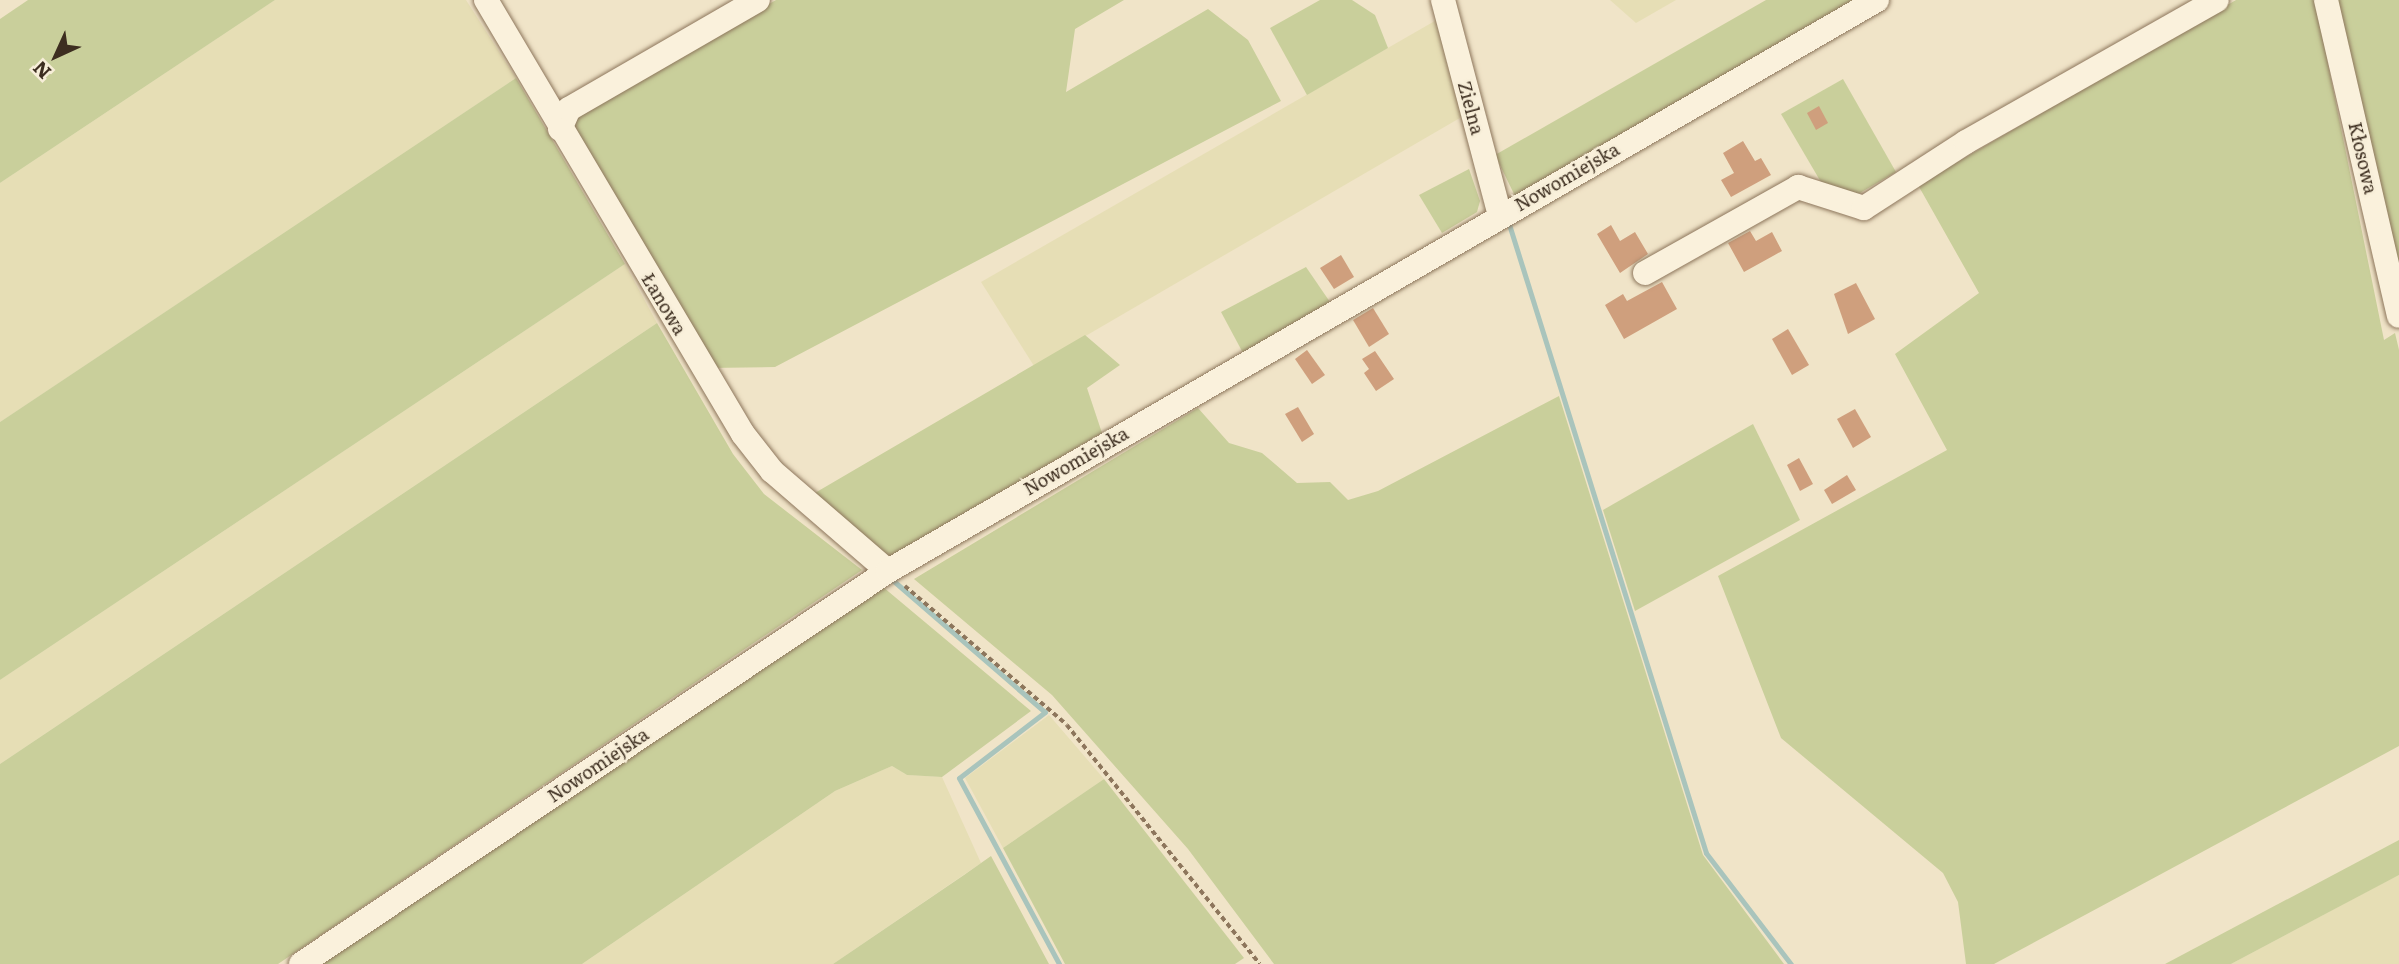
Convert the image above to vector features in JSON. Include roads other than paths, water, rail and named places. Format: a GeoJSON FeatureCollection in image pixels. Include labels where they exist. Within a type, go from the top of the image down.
{"type":"FeatureCollection","features":[{"type":"Feature","properties":{"kind":"street","name":"Łanowa"},"geometry":{"type":"LineString","coordinates":[[486,0],[743,434],[772,471],[884,573]]}},
{"type":"Feature","properties":{"kind":"street"},"geometry":{"type":"LineString","coordinates":[[560,129],[569,109],[758,0]]}},
{"type":"Feature","properties":{"kind":"street","name":"Zielna"},"geometry":{"type":"LineString","coordinates":[[1443,0],[1505,212]]}},
{"type":"Feature","properties":{"kind":"street","name":"Nowomiejska"},"geometry":{"type":"LineString","coordinates":[[301,964],[884,573],[1505,212],[1877,0]]}},
{"type":"Feature","properties":{"kind":"street"},"geometry":{"type":"LineString","coordinates":[[1645,274],[1798,187],[1864,208],[1966,142],[2217,0]]}},
{"type":"Feature","properties":{"kind":"street","name":"Kłosowa"},"geometry":{"type":"LineString","coordinates":[[2326,0],[2399,316]]}},
{"type":"Feature","properties":{"kind":"waterway"},"geometry":{"type":"LineString","coordinates":[[1508,221],[1706,853],[1791,964]]}},
{"type":"Feature","properties":{"kind":"waterway"},"geometry":{"type":"LineString","coordinates":[[889,577],[1045,712],[959,778],[1059,964]]}}]}
